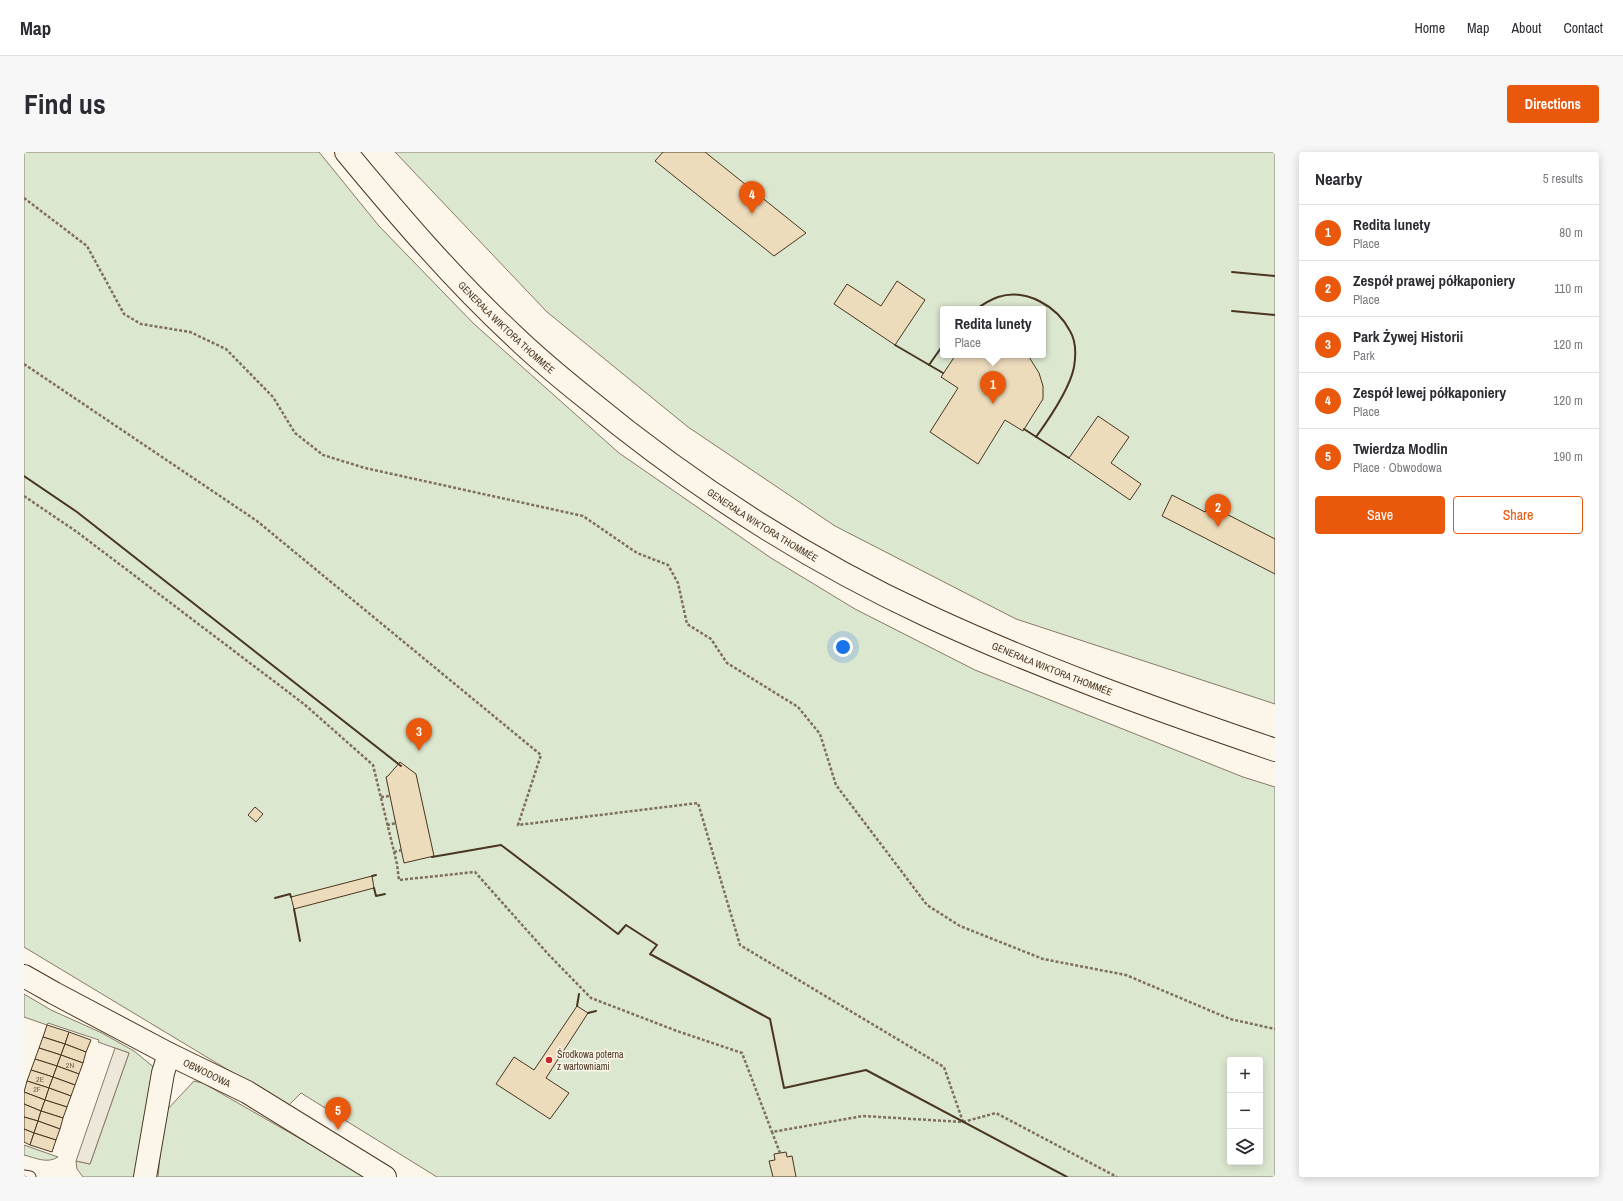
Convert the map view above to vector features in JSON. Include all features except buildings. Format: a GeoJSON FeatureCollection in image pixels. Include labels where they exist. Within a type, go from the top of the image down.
{"type":"FeatureCollection","features":[{"type":"Feature","properties":{"kind":"main road","name":"GENERAŁA WIKTORA THOMMÉE"},"geometry":{"type":"LineString","coordinates":[[346,152],[428,247],[477,300],[518,340],[629,433],[714,494],[771,531],[843,573],[927,616],[1035,662],[1188,720],[1275,750]]}},
{"type":"Feature","properties":{"kind":"main road","name":"OBWODOWA"},"geometry":{"type":"LineString","coordinates":[[24,976],[169,1054],[247,1092],[385,1177]]}},
{"type":"Feature","properties":{"kind":"main road"},"geometry":{"type":"LineString","coordinates":[[145,1177],[163,1073],[169,1054]]}},
{"type":"Feature","properties":{"kind":"lane"},"geometry":{"type":"LineString","coordinates":[[24,1176],[30,1177]]}},
{"type":"Feature","properties":{"kind":"path"},"geometry":{"type":"LineString","coordinates":[[24,198],[87,246],[124,314],[141,324],[190,332],[226,349],[273,397],[295,433],[323,455],[365,468],[583,516],[637,553],[668,565],[678,583],[687,624],[711,639],[727,663],[798,707],[820,734],[836,785],[927,905],[960,926],[1044,959],[1126,975],[1230,1019],[1275,1029]]}},
{"type":"Feature","properties":{"kind":"path"},"geometry":{"type":"LineString","coordinates":[[24,364],[257,521],[541,755],[518,825],[698,803],[740,945],[944,1067],[963,1122]]}},
{"type":"Feature","properties":{"kind":"path"},"geometry":{"type":"LineString","coordinates":[[24,496],[78,532],[304,704],[373,765],[394,852],[399,880],[475,872],[548,954],[591,998],[677,1031],[742,1053],[780,1153]]}},
{"type":"Feature","properties":{"kind":"path"},"geometry":{"type":"LineString","coordinates":[[381,797],[390,796]]}},
{"type":"Feature","properties":{"kind":"path"},"geometry":{"type":"LineString","coordinates":[[387,825],[396,823]]}},
{"type":"Feature","properties":{"kind":"path"},"geometry":{"type":"LineString","coordinates":[[394,852],[402,850]]}},
{"type":"Feature","properties":{"kind":"path"},"geometry":{"type":"LineString","coordinates":[[772,1132],[863,1116],[963,1122],[996,1113],[1117,1177]]}},
{"type":"Feature","properties":{"kind":"green space"},"geometry":{"type":"Polygon","coordinates":[[[24,152],[319,152],[379,226],[474,324],[619,453],[771,558],[855,609],[975,670],[1243,777],[1275,787],[1275,1177],[437,1177],[301,1093],[288,1106],[24,947],[24,152]]]}},
{"type":"Feature","properties":{"kind":"green space"},"geometry":{"type":"Polygon","coordinates":[[[395,152],[1275,152],[1275,704],[1016,619],[835,526],[688,427],[547,312],[395,152]]]}},
{"type":"Feature","properties":{"kind":"green space"},"geometry":{"type":"Polygon","coordinates":[[[24,994],[51,1010],[102,1033],[134,1051],[156,1069],[135,1175],[133,1177],[83,1177],[77,1169],[76,1161],[90,1164],[129,1053],[98,1042],[99,1040],[48,1023],[47,1025],[24,1017],[24,994]]]}},
{"type":"Feature","properties":{"kind":"green space"},"geometry":{"type":"Polygon","coordinates":[[[194,1081],[203,1083],[367,1177],[158,1177],[164,1113],[194,1081]]]}},
{"type":"Feature","properties":{"kind":"green space"},"geometry":{"type":"Polygon","coordinates":[[[24,1145],[58,1157],[46,1160],[24,1155],[24,1145]]]}},
{"type":"Feature","properties":{"kind":"shaded area"},"geometry":{"type":"Polygon","coordinates":[[[115,1048],[129,1053],[90,1164],[76,1161],[115,1048]]]}},
{"type":"Feature","properties":{"kind":"wall"},"geometry":{"type":"LineString","coordinates":[[1232,272],[1275,276]]}},
{"type":"Feature","properties":{"kind":"wall"},"geometry":{"type":"LineString","coordinates":[[981,306],[998,297],[1009,295],[1030,297],[1040,301],[1057,314],[1072,335],[1075,353],[1072,375],[1058,403],[1036,437]]}},
{"type":"Feature","properties":{"kind":"wall"},"geometry":{"type":"LineString","coordinates":[[1232,311],[1275,315]]}},
{"type":"Feature","properties":{"kind":"wall"},"geometry":{"type":"LineString","coordinates":[[895,345],[943,373]]}},
{"type":"Feature","properties":{"kind":"wall"},"geometry":{"type":"LineString","coordinates":[[929,365],[940,349]]}},
{"type":"Feature","properties":{"kind":"wall"},"geometry":{"type":"LineString","coordinates":[[1024,429],[1069,458]]}},
{"type":"Feature","properties":{"kind":"wall"},"geometry":{"type":"LineString","coordinates":[[24,476],[77,512],[401,766]]}},
{"type":"Feature","properties":{"kind":"wall"},"geometry":{"type":"LineString","coordinates":[[432,857],[501,845],[618,934],[626,925],[657,945],[650,954],[770,1019],[784,1088],[866,1070],[1067,1177]]}},
{"type":"Feature","properties":{"kind":"wall"},"geometry":{"type":"LineString","coordinates":[[372,876],[376,875]]}},
{"type":"Feature","properties":{"kind":"wall"},"geometry":{"type":"LineString","coordinates":[[374,888],[376,896],[385,894]]}},
{"type":"Feature","properties":{"kind":"wall"},"geometry":{"type":"LineString","coordinates":[[275,898],[290,894],[291,897]]}},
{"type":"Feature","properties":{"kind":"wall"},"geometry":{"type":"LineString","coordinates":[[294,909],[300,941]]}},
{"type":"Feature","properties":{"kind":"wall"},"geometry":{"type":"LineString","coordinates":[[577,1006],[579,994]]}},
{"type":"Feature","properties":{"kind":"wall"},"geometry":{"type":"LineString","coordinates":[[588,1013],[596,1011]]}},
{"type":"Feature","properties":{"kind":"place","name":"Zespół lewej półkaponiery"},"geometry":{"type":"Point","coordinates":[752,214]}},
{"type":"Feature","properties":{"kind":"place","name":"Redita lunety"},"geometry":{"type":"Point","coordinates":[993,404]}},
{"type":"Feature","properties":{"kind":"place","name":"Zespół prawej półkaponiery"},"geometry":{"type":"Point","coordinates":[1218,527]}},
{"type":"Feature","properties":{"kind":"place","name":"Park Żywej Historii"},"geometry":{"type":"Point","coordinates":[419,751]}},
{"type":"Feature","properties":{"kind":"place","name":"Środkowa poterna z wartowniami"},"geometry":{"type":"Point","coordinates":[549,1060]}},
{"type":"Feature","properties":{"kind":"place","name":"Twierdza Modlin"},"geometry":{"type":"Point","coordinates":[338,1130]}}]}
